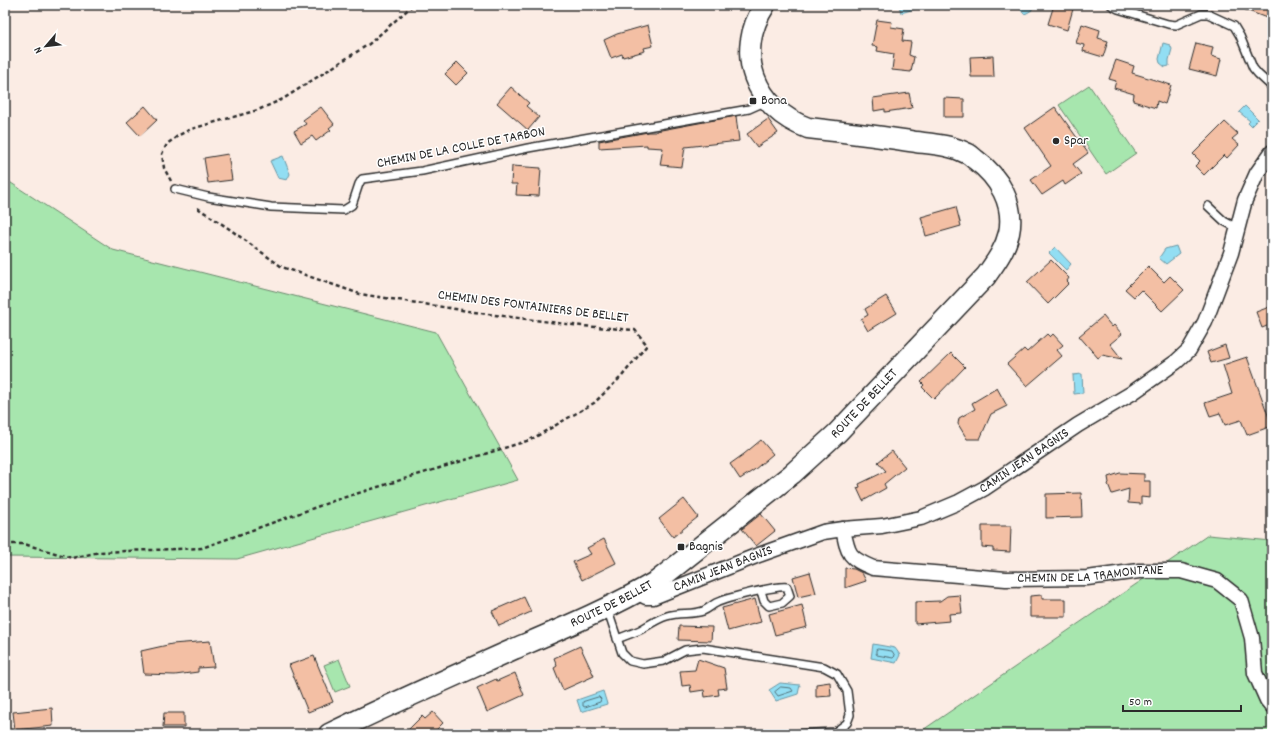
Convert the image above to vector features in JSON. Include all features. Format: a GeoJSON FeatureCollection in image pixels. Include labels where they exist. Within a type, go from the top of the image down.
{"type":"FeatureCollection","features":[{"type":"Feature","properties":{"kind":"main road","name":"ROUTE DE BELLET"},"geometry":{"type":"LineString","coordinates":[[329,734],[443,681],[607,608],[657,581],[792,474],[837,432],[863,407],[986,276],[1000,255],[1009,233],[1010,222],[1009,210],[1004,193],[1000,184],[993,175],[982,164],[967,153],[941,145],[808,128],[790,120],[775,110],[762,93],[751,67],[749,49],[753,26],[764,5]]}},
{"type":"Feature","properties":{"kind":"street","name":"CAMIN JEAN BAGNIS"},"geometry":{"type":"LineString","coordinates":[[638,592],[646,597],[653,597],[823,532],[882,526],[920,518],[959,502],[985,488],[1078,425],[1125,397],[1176,362],[1188,350],[1205,322],[1231,253],[1246,200],[1257,173],[1272,152]]}},
{"type":"Feature","properties":{"kind":"street","name":"CHEMIN DE LA TRAMONTANE"},"geometry":{"type":"LineString","coordinates":[[843,529],[847,548],[855,561],[873,568],[1006,579],[1086,578],[1139,571],[1181,571],[1217,581],[1241,600],[1252,638],[1255,673],[1267,700],[1272,706]]}},
{"type":"Feature","properties":{"kind":"lane"},"geometry":{"type":"LineString","coordinates":[[1111,5],[1118,9],[1168,24],[1176,25],[1201,14],[1208,14],[1234,26],[1240,36],[1253,68],[1272,87]]}},
{"type":"Feature","properties":{"kind":"lane","name":"CHEMIN DE LA COLLE DE TARBON"},"geometry":{"type":"LineString","coordinates":[[176,189],[208,197],[271,207],[344,210],[352,205],[362,179],[422,172],[528,148],[749,109],[767,101]]}},
{"type":"Feature","properties":{"kind":"lane"},"geometry":{"type":"LineString","coordinates":[[1208,206],[1224,221],[1238,228]]}},
{"type":"Feature","properties":{"kind":"lane"},"geometry":{"type":"LineString","coordinates":[[617,639],[639,630],[665,616],[705,611],[716,603],[726,599],[761,591]]}},
{"type":"Feature","properties":{"kind":"lane"},"geometry":{"type":"LineString","coordinates":[[607,608],[622,653],[630,661],[643,664],[664,661],[685,650],[703,648],[824,667],[837,674],[847,691],[850,715],[847,723],[835,732],[796,734]]}},
{"type":"Feature","properties":{"kind":"path","name":"CHEMIN DES FONTAINIERS DE BELLET"},"geometry":{"type":"LineString","coordinates":[[5,544],[24,544],[72,558],[100,552],[202,548],[336,500],[530,440],[594,403],[622,376],[646,344],[635,330],[582,326],[487,314],[360,294],[282,267],[186,200],[176,189],[164,168],[162,154],[167,144],[179,135],[191,129],[258,110],[283,99],[369,44],[413,5]]}},
{"type":"Feature","properties":{"kind":"green space"},"geometry":{"type":"Polygon","coordinates":[[[1089,85],[1136,153],[1106,174],[1059,105],[1089,85]]]}},
{"type":"Feature","properties":{"kind":"green space"},"geometry":{"type":"Polygon","coordinates":[[[5,179],[113,250],[436,332],[518,480],[237,559],[5,557],[5,179]]]}},
{"type":"Feature","properties":{"kind":"green space"},"geometry":{"type":"Polygon","coordinates":[[[1208,535],[1272,541],[1272,734],[917,734],[1208,535]]]}},
{"type":"Feature","properties":{"kind":"green space"},"geometry":{"type":"Polygon","coordinates":[[[339,659],[350,686],[335,692],[324,665],[339,659]]]}},
{"type":"Feature","properties":{"kind":"water"},"geometry":{"type":"Polygon","coordinates":[[[899,5],[920,5],[921,7],[901,13],[899,5]]]}},
{"type":"Feature","properties":{"kind":"water"},"geometry":{"type":"Polygon","coordinates":[[[1020,5],[1032,5],[1032,10],[1024,14],[1020,5]]]}},
{"type":"Feature","properties":{"kind":"water"},"geometry":{"type":"Polygon","coordinates":[[[1163,43],[1170,45],[1172,49],[1169,66],[1165,67],[1160,63],[1159,59],[1163,43]]]}},
{"type":"Feature","properties":{"kind":"water"},"geometry":{"type":"Polygon","coordinates":[[[1245,106],[1258,119],[1251,126],[1248,123],[1250,121],[1239,112],[1245,106]]]}},
{"type":"Feature","properties":{"kind":"water"},"geometry":{"type":"Polygon","coordinates":[[[283,156],[290,174],[287,180],[278,178],[270,161],[283,156]]]}},
{"type":"Feature","properties":{"kind":"water"},"geometry":{"type":"Polygon","coordinates":[[[1176,246],[1179,254],[1166,264],[1159,258],[1165,249],[1176,246]]]}},
{"type":"Feature","properties":{"kind":"water"},"geometry":{"type":"Polygon","coordinates":[[[1055,247],[1071,264],[1066,270],[1049,253],[1055,247]]]}},
{"type":"Feature","properties":{"kind":"water"},"geometry":{"type":"Polygon","coordinates":[[[1082,374],[1083,393],[1074,394],[1073,375],[1082,374]]]}},
{"type":"Feature","properties":{"kind":"water"},"geometry":{"type":"Polygon","coordinates":[[[873,644],[895,648],[900,655],[896,663],[871,658],[873,644]]]}},
{"type":"Feature","properties":{"kind":"water"},"geometry":{"type":"Polygon","coordinates":[[[780,683],[800,685],[798,694],[776,701],[769,690],[780,683]]]}},
{"type":"Feature","properties":{"kind":"water"},"geometry":{"type":"Polygon","coordinates":[[[603,691],[607,704],[581,712],[577,700],[603,691]]]}},
{"type":"Feature","properties":{"kind":"building"},"geometry":{"type":"Polygon","coordinates":[[[1054,5],[1061,5],[1073,9],[1067,30],[1048,24],[1054,5]]]}},
{"type":"Feature","properties":{"kind":"building"},"geometry":{"type":"Polygon","coordinates":[[[1272,5],[1272,20],[1235,6],[1272,5]]]}},
{"type":"Feature","properties":{"kind":"building"},"geometry":{"type":"Polygon","coordinates":[[[877,20],[892,22],[891,27],[904,29],[902,41],[911,42],[909,55],[914,57],[911,72],[892,70],[894,54],[877,51],[878,47],[872,46],[877,20]]]}},
{"type":"Feature","properties":{"kind":"building"},"geometry":{"type":"Polygon","coordinates":[[[1082,24],[1100,30],[1098,38],[1108,41],[1103,57],[1083,51],[1084,45],[1076,43],[1082,24]]]}},
{"type":"Feature","properties":{"kind":"building"},"geometry":{"type":"Polygon","coordinates":[[[648,25],[653,46],[644,48],[645,51],[623,57],[622,54],[611,58],[604,40],[617,34],[648,25]]]}},
{"type":"Feature","properties":{"kind":"building"},"geometry":{"type":"Polygon","coordinates":[[[1196,43],[1213,47],[1211,56],[1221,59],[1217,76],[1189,69],[1196,43]]]}},
{"type":"Feature","properties":{"kind":"building"},"geometry":{"type":"Polygon","coordinates":[[[993,56],[994,77],[971,77],[970,57],[993,56]]]}},
{"type":"Feature","properties":{"kind":"building"},"geometry":{"type":"Polygon","coordinates":[[[1116,60],[1134,66],[1132,73],[1171,85],[1165,104],[1157,101],[1156,108],[1133,101],[1134,94],[1114,88],[1116,81],[1109,79],[1116,60]]]}},
{"type":"Feature","properties":{"kind":"building"},"geometry":{"type":"Polygon","coordinates":[[[457,62],[468,73],[456,85],[445,74],[457,62]]]}},
{"type":"Feature","properties":{"kind":"building"},"geometry":{"type":"Polygon","coordinates":[[[511,87],[529,103],[526,106],[539,117],[528,130],[497,103],[511,87]]]}},
{"type":"Feature","properties":{"kind":"building"},"geometry":{"type":"Polygon","coordinates":[[[909,93],[912,108],[885,112],[885,109],[874,111],[873,98],[909,93]]]}},
{"type":"Feature","properties":{"kind":"building"},"geometry":{"type":"Polygon","coordinates":[[[944,98],[964,99],[964,117],[944,117],[944,98]]]}},
{"type":"Feature","properties":{"kind":"building"},"geometry":{"type":"Polygon","coordinates":[[[145,106],[157,120],[140,136],[127,122],[145,106]]]}},
{"type":"Feature","properties":{"kind":"building"},"geometry":{"type":"Polygon","coordinates":[[[321,107],[334,124],[329,128],[331,130],[316,141],[312,136],[301,143],[294,131],[306,124],[303,120],[321,107]]]}},
{"type":"Feature","properties":{"kind":"building","name":"Spar"},"geometry":{"type":"Polygon","coordinates":[[[1055,107],[1088,153],[1073,164],[1081,174],[1065,185],[1063,181],[1042,195],[1031,180],[1051,166],[1025,128],[1055,107]]]}},
{"type":"Feature","properties":{"kind":"building"},"geometry":{"type":"Polygon","coordinates":[[[736,116],[739,141],[685,147],[682,167],[660,165],[663,148],[647,147],[647,145],[599,148],[599,141],[648,132],[656,132],[736,116]]]}},
{"type":"Feature","properties":{"kind":"building"},"geometry":{"type":"Polygon","coordinates":[[[768,119],[778,133],[757,147],[747,134],[768,119]]]}},
{"type":"Feature","properties":{"kind":"building"},"geometry":{"type":"Polygon","coordinates":[[[1225,122],[1238,134],[1232,139],[1239,145],[1227,158],[1224,155],[1204,175],[1195,166],[1200,161],[1193,154],[1225,122]]]}},
{"type":"Feature","properties":{"kind":"building"},"geometry":{"type":"Polygon","coordinates":[[[228,154],[232,180],[208,183],[204,158],[228,154]]]}},
{"type":"Feature","properties":{"kind":"building"},"geometry":{"type":"Polygon","coordinates":[[[512,166],[541,168],[539,196],[516,195],[517,184],[511,184],[512,166]]]}},
{"type":"Feature","properties":{"kind":"building"},"geometry":{"type":"Polygon","coordinates":[[[956,207],[961,226],[926,236],[921,217],[956,207]]]}},
{"type":"Feature","properties":{"kind":"building"},"geometry":{"type":"Polygon","coordinates":[[[1051,260],[1069,278],[1067,281],[1069,283],[1048,304],[1027,282],[1051,260]]]}},
{"type":"Feature","properties":{"kind":"building"},"geometry":{"type":"Polygon","coordinates":[[[1148,266],[1164,282],[1170,276],[1184,290],[1162,311],[1141,290],[1134,297],[1125,289],[1148,266]]]}},
{"type":"Feature","properties":{"kind":"building"},"geometry":{"type":"Polygon","coordinates":[[[886,296],[897,313],[868,331],[861,319],[868,315],[865,309],[886,296]]]}},
{"type":"Feature","properties":{"kind":"building"},"geometry":{"type":"Polygon","coordinates":[[[1272,306],[1272,324],[1262,328],[1256,312],[1272,306]]]}},
{"type":"Feature","properties":{"kind":"building"},"geometry":{"type":"Polygon","coordinates":[[[1103,316],[1112,327],[1114,325],[1122,334],[1110,344],[1122,359],[1102,355],[1098,358],[1079,336],[1103,316]]]}},
{"type":"Feature","properties":{"kind":"building"},"geometry":{"type":"Polygon","coordinates":[[[1047,334],[1050,337],[1053,334],[1063,345],[1057,350],[1062,356],[1027,386],[1007,364],[1024,349],[1027,352],[1047,334]]]}},
{"type":"Feature","properties":{"kind":"building"},"geometry":{"type":"Polygon","coordinates":[[[1225,345],[1229,358],[1211,363],[1207,352],[1225,345]]]}},
{"type":"Feature","properties":{"kind":"building"},"geometry":{"type":"Polygon","coordinates":[[[951,353],[965,367],[934,399],[922,387],[924,385],[921,382],[951,353]]]}},
{"type":"Feature","properties":{"kind":"building"},"geometry":{"type":"Polygon","coordinates":[[[1247,357],[1272,426],[1247,435],[1241,420],[1225,425],[1220,413],[1210,416],[1205,403],[1232,394],[1223,365],[1247,357]]]}},
{"type":"Feature","properties":{"kind":"building"},"geometry":{"type":"Polygon","coordinates":[[[997,388],[1007,406],[991,414],[980,439],[967,439],[958,424],[959,418],[975,409],[972,403],[997,388]]]}},
{"type":"Feature","properties":{"kind":"building"},"geometry":{"type":"Polygon","coordinates":[[[761,440],[773,454],[754,470],[740,479],[730,464],[761,440]]]}},
{"type":"Feature","properties":{"kind":"building"},"geometry":{"type":"Polygon","coordinates":[[[892,451],[905,467],[884,484],[886,488],[863,501],[857,488],[860,487],[859,484],[886,471],[878,462],[892,451]]]}},
{"type":"Feature","properties":{"kind":"building"},"geometry":{"type":"Polygon","coordinates":[[[1120,473],[1144,474],[1144,481],[1150,481],[1150,498],[1141,497],[1141,504],[1128,503],[1129,489],[1112,494],[1108,484],[1108,477],[1120,473]]]}},
{"type":"Feature","properties":{"kind":"building"},"geometry":{"type":"Polygon","coordinates":[[[1081,493],[1082,517],[1046,518],[1046,494],[1081,493]]]}},
{"type":"Feature","properties":{"kind":"building"},"geometry":{"type":"Polygon","coordinates":[[[684,499],[698,517],[673,537],[659,519],[684,499]]]}},
{"type":"Feature","properties":{"kind":"building"},"geometry":{"type":"Polygon","coordinates":[[[761,514],[775,531],[756,546],[742,529],[761,514]]]}},
{"type":"Feature","properties":{"kind":"building"},"geometry":{"type":"Polygon","coordinates":[[[982,526],[1011,526],[1010,552],[993,551],[993,548],[982,547],[982,526]]]}},
{"type":"Feature","properties":{"kind":"building"},"geometry":{"type":"Polygon","coordinates":[[[604,539],[616,563],[582,580],[573,562],[591,554],[587,548],[604,539]]]}},
{"type":"Feature","properties":{"kind":"building"},"geometry":{"type":"Polygon","coordinates":[[[845,568],[854,569],[862,573],[866,581],[845,588],[845,568]]]}},
{"type":"Feature","properties":{"kind":"building"},"geometry":{"type":"Polygon","coordinates":[[[810,572],[816,593],[798,597],[793,577],[810,572]]]}},
{"type":"Feature","properties":{"kind":"building"},"geometry":{"type":"Polygon","coordinates":[[[960,595],[962,613],[949,614],[950,621],[915,624],[915,602],[940,601],[947,596],[960,595]]]}},
{"type":"Feature","properties":{"kind":"building"},"geometry":{"type":"Polygon","coordinates":[[[1042,595],[1042,599],[1066,599],[1066,617],[1030,617],[1030,596],[1042,595]]]}},
{"type":"Feature","properties":{"kind":"building"},"geometry":{"type":"Polygon","coordinates":[[[524,597],[531,612],[499,626],[492,611],[524,597]]]}},
{"type":"Feature","properties":{"kind":"building"},"geometry":{"type":"Polygon","coordinates":[[[755,599],[761,622],[728,631],[722,608],[755,599]]]}},
{"type":"Feature","properties":{"kind":"building"},"geometry":{"type":"Polygon","coordinates":[[[802,605],[807,627],[775,635],[769,614],[802,605]]]}},
{"type":"Feature","properties":{"kind":"building"},"geometry":{"type":"Polygon","coordinates":[[[679,626],[712,627],[711,641],[678,640],[679,626]]]}},
{"type":"Feature","properties":{"kind":"building"},"geometry":{"type":"Polygon","coordinates":[[[210,641],[214,667],[198,668],[198,672],[175,675],[144,674],[141,651],[172,644],[210,641]]]}},
{"type":"Feature","properties":{"kind":"building"},"geometry":{"type":"Polygon","coordinates":[[[580,646],[594,676],[563,690],[554,668],[557,666],[554,658],[580,646]]]}},
{"type":"Feature","properties":{"kind":"building"},"geometry":{"type":"Polygon","coordinates":[[[314,656],[333,702],[308,712],[289,665],[314,656]]]}},
{"type":"Feature","properties":{"kind":"building"},"geometry":{"type":"Polygon","coordinates":[[[698,659],[724,668],[727,688],[718,689],[719,695],[705,697],[704,690],[691,692],[690,685],[682,686],[680,671],[695,670],[698,659]]]}},
{"type":"Feature","properties":{"kind":"building"},"geometry":{"type":"Polygon","coordinates":[[[515,673],[524,695],[487,712],[477,688],[496,679],[497,681],[515,673]]]}},
{"type":"Feature","properties":{"kind":"building"},"geometry":{"type":"Polygon","coordinates":[[[830,682],[831,696],[816,697],[816,684],[830,682]]]}},
{"type":"Feature","properties":{"kind":"building"},"geometry":{"type":"Polygon","coordinates":[[[52,708],[53,726],[15,730],[13,712],[52,708]]]}},
{"type":"Feature","properties":{"kind":"building"},"geometry":{"type":"Polygon","coordinates":[[[433,712],[443,723],[432,734],[404,734],[422,716],[425,719],[433,712]]]}},
{"type":"Feature","properties":{"kind":"building"},"geometry":{"type":"Polygon","coordinates":[[[164,713],[184,713],[184,727],[163,727],[164,713]]]}},
{"type":"Feature","properties":{"kind":"place","name":"Bona"},"geometry":{"type":"Point","coordinates":[753,101]}},
{"type":"Feature","properties":{"kind":"place","name":"Spar"},"geometry":{"type":"Point","coordinates":[1056,141]}},
{"type":"Feature","properties":{"kind":"place","name":"Bagnis"},"geometry":{"type":"Point","coordinates":[681,547]}}]}
